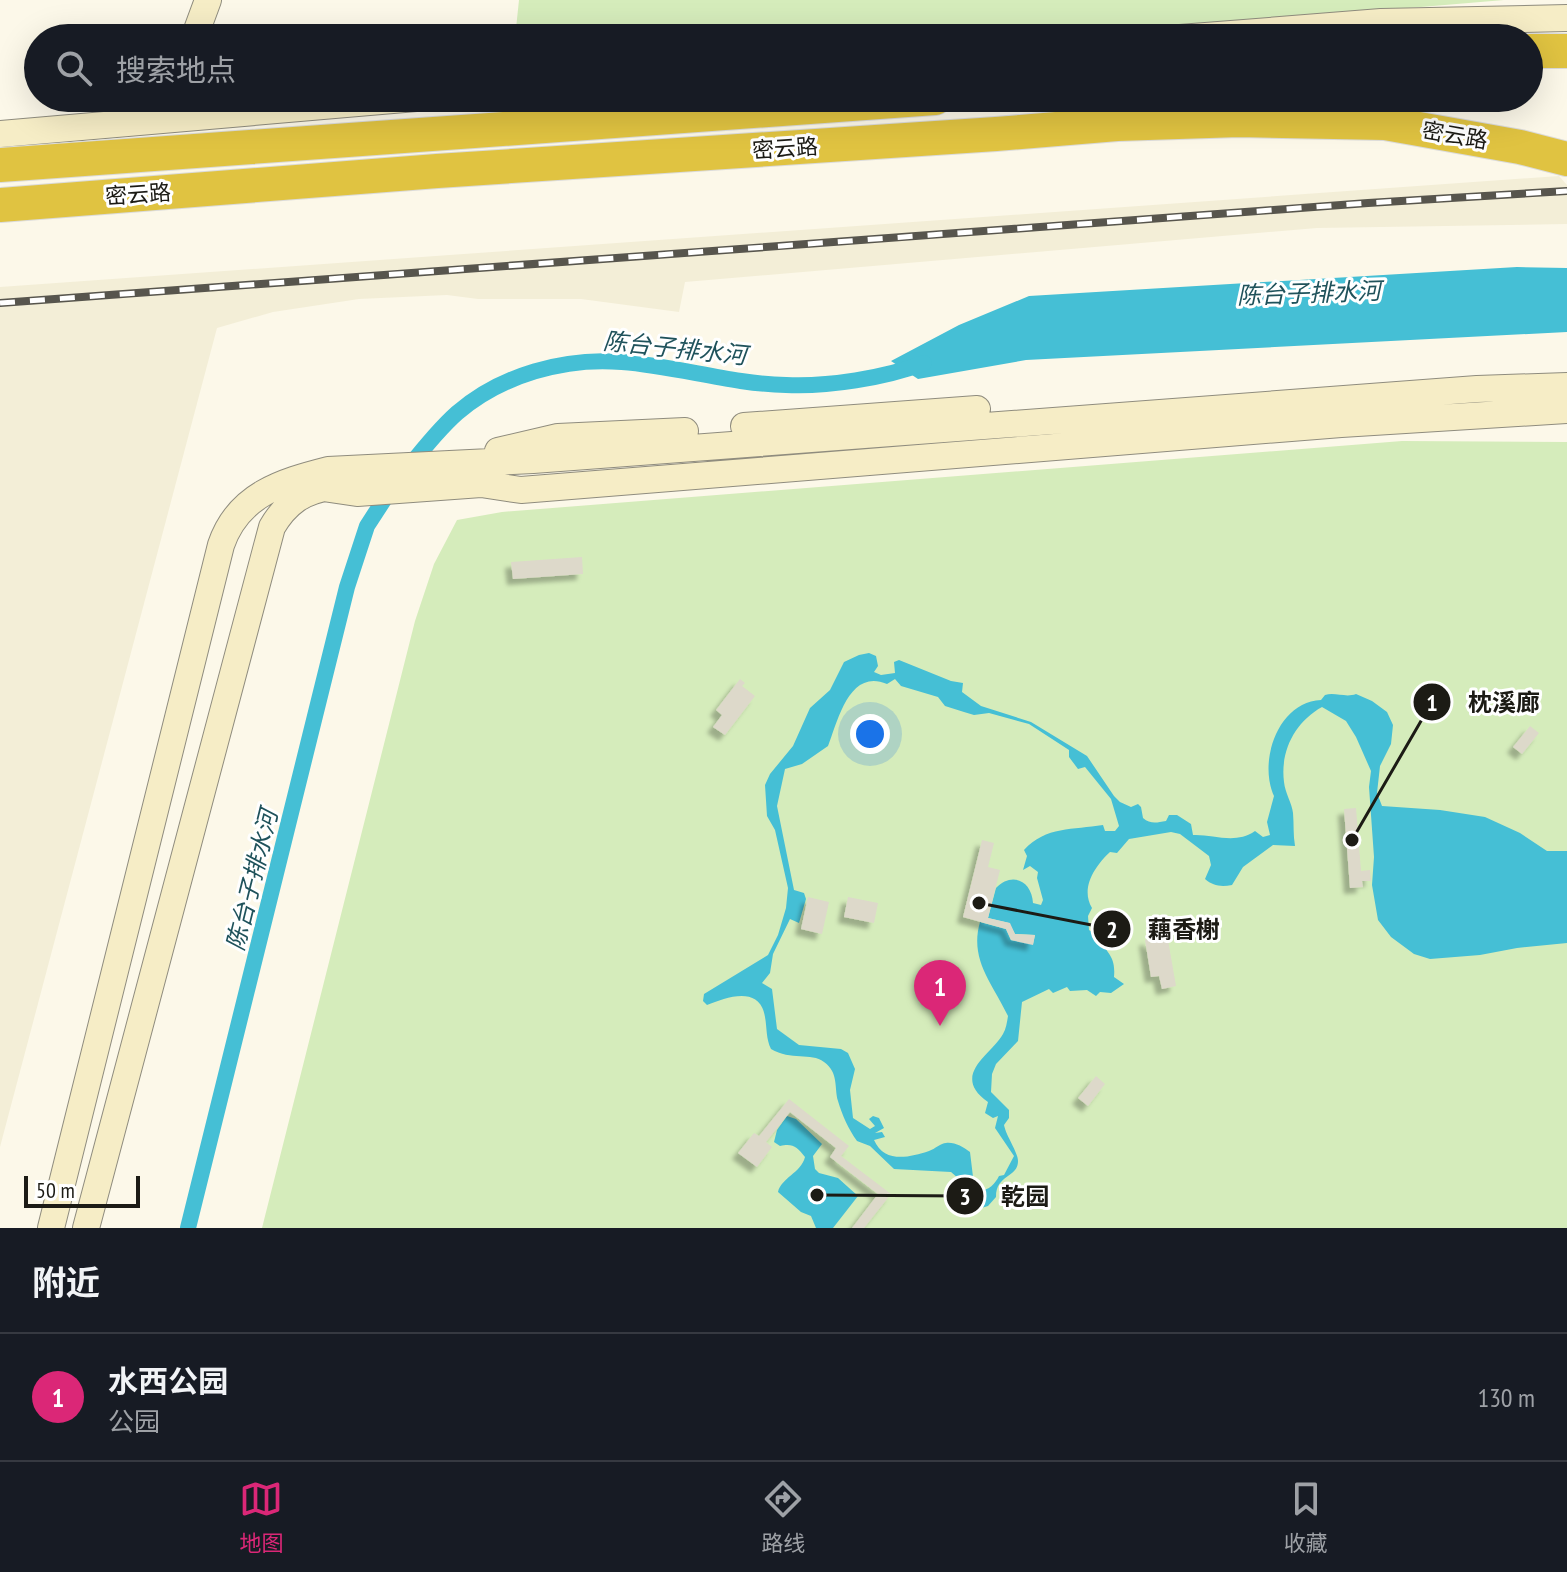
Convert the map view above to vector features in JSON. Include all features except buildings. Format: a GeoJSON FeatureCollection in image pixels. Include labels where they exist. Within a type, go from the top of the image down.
{"type":"FeatureCollection","features":[{"type":"Feature","properties":{"kind":"highway"},"geometry":{"type":"LineString","coordinates":[[1543,51],[1567,51]]}},
{"type":"Feature","properties":{"kind":"highway","name":"密云路"},"geometry":{"type":"LineString","coordinates":[[0,165],[740,112]]}},
{"type":"Feature","properties":{"kind":"highway","name":"密云路"},"geometry":{"type":"LineString","coordinates":[[0,205],[437,171],[1117,124],[1224,120],[1385,123],[1520,147],[1567,159]]}},
{"type":"Feature","properties":{"kind":"street"},"geometry":{"type":"LineString","coordinates":[[199,24],[208,0]]}},
{"type":"Feature","properties":{"kind":"street"},"geometry":{"type":"LineString","coordinates":[[1356,24],[1567,18]]}},
{"type":"Feature","properties":{"kind":"street"},"geometry":{"type":"LineString","coordinates":[[147,122],[152,112]]}},
{"type":"Feature","properties":{"kind":"street"},"geometry":{"type":"LineString","coordinates":[[0,134],[259,112]]}},
{"type":"Feature","properties":{"kind":"street"},"geometry":{"type":"LineString","coordinates":[[457,470],[488,454],[558,437],[1508,373],[1567,374]]}},
{"type":"Feature","properties":{"kind":"street"},"geometry":{"type":"LineString","coordinates":[[457,470],[533,460],[1477,389],[1567,386]]}},
{"type":"Feature","properties":{"kind":"street"},"geometry":{"type":"LineString","coordinates":[[51,1228],[221,545],[227,526],[238,511],[265,493],[302,477],[326,479],[1494,396],[1567,395]]}},
{"type":"Feature","properties":{"kind":"street"},"geometry":{"type":"LineString","coordinates":[[457,470],[481,484],[521,490],[1356,422],[1567,410]]}},
{"type":"Feature","properties":{"kind":"street"},"geometry":{"type":"LineString","coordinates":[[86,1228],[272,527],[288,505],[326,479]]}},
{"type":"Feature","properties":{"kind":"shaded area"},"geometry":{"type":"Polygon","coordinates":[[[1559,176],[1567,185],[1567,224],[1317,228],[685,282],[679,312],[581,299],[478,299],[447,295],[359,299],[273,312],[217,328],[0,1147],[0,287],[1559,176]]]}},
{"type":"Feature","properties":{"kind":"green space"},"geometry":{"type":"Polygon","coordinates":[[[519,0],[1504,0],[1219,24],[516,24],[519,0]]]}},
{"type":"Feature","properties":{"kind":"green space"},"geometry":{"type":"Polygon","coordinates":[[[1402,441],[1567,442],[1567,1228],[262,1228],[415,621],[434,564],[457,520],[502,512],[1402,441]]]}},
{"type":"Feature","properties":{"kind":"water"},"geometry":{"type":"Polygon","coordinates":[[[1517,267],[1567,268],[1567,332],[1026,360],[918,379],[891,361],[959,325],[1029,296],[1517,267]]]}},
{"type":"Feature","properties":{"kind":"water"},"geometry":{"type":"Polygon","coordinates":[[[869,653],[876,656],[878,666],[874,672],[881,675],[895,673],[894,662],[899,660],[963,683],[962,692],[981,706],[1031,722],[1087,756],[1114,796],[1131,807],[1138,804],[1146,820],[1166,821],[1169,815],[1177,815],[1191,824],[1193,835],[1224,838],[1240,837],[1255,831],[1263,837],[1270,835],[1267,822],[1274,796],[1269,767],[1271,751],[1275,736],[1293,711],[1306,703],[1321,700],[1325,695],[1356,694],[1387,712],[1393,725],[1391,744],[1380,766],[1377,793],[1382,806],[1485,817],[1520,833],[1547,851],[1567,851],[1567,943],[1430,959],[1414,954],[1391,937],[1378,920],[1372,885],[1371,771],[1346,721],[1322,707],[1297,729],[1284,759],[1284,782],[1292,809],[1295,846],[1273,845],[1243,867],[1232,885],[1228,886],[1214,885],[1205,879],[1211,865],[1209,856],[1180,834],[1171,832],[1129,839],[1117,853],[1110,852],[1099,864],[1088,885],[1092,908],[1088,916],[1089,930],[1100,937],[1112,959],[1114,977],[1124,984],[1111,993],[1100,992],[1096,996],[1087,990],[1070,991],[1067,987],[1053,993],[1049,989],[1022,1002],[1018,1041],[996,1064],[991,1092],[1009,1110],[1009,1118],[1004,1125],[1017,1157],[1017,1166],[999,1184],[996,1197],[988,1206],[978,1209],[962,1199],[959,1179],[951,1172],[894,1169],[870,1146],[857,1141],[842,1112],[829,1066],[813,1057],[786,1055],[771,1049],[765,1017],[757,1000],[742,996],[707,1005],[703,1001],[704,994],[768,955],[778,935],[788,888],[775,830],[767,816],[765,785],[793,746],[810,708],[830,690],[844,662],[869,653]],[[895,679],[887,684],[874,681],[863,683],[847,700],[828,746],[802,764],[785,769],[777,806],[794,890],[804,893],[806,899],[799,923],[790,919],[773,954],[770,973],[762,983],[772,989],[777,1029],[799,1045],[841,1049],[848,1053],[855,1069],[850,1090],[853,1118],[870,1129],[875,1126],[869,1119],[873,1116],[879,1118],[884,1128],[875,1133],[882,1132],[885,1137],[874,1140],[878,1147],[890,1155],[905,1157],[929,1151],[944,1143],[959,1145],[970,1152],[974,1185],[980,1191],[989,1188],[999,1176],[1004,1175],[1014,1156],[995,1128],[998,1116],[993,1118],[985,1113],[988,1102],[977,1092],[973,1083],[977,1066],[1003,1034],[1008,1016],[980,960],[977,936],[980,922],[1006,929],[1011,940],[1033,944],[1035,935],[1015,934],[1009,923],[988,918],[996,888],[1008,880],[1020,881],[1029,889],[1033,903],[1041,905],[1043,900],[1038,872],[1030,866],[1023,870],[1027,856],[1024,850],[1041,837],[1060,830],[1103,825],[1105,831],[1115,831],[1119,826],[1111,799],[1085,767],[1078,769],[1069,757],[1069,750],[1029,724],[989,713],[974,715],[945,706],[938,697],[901,686],[895,679]]]}},
{"type":"Feature","properties":{"kind":"water"},"geometry":{"type":"Polygon","coordinates":[[[787,1116],[796,1119],[822,1144],[813,1156],[815,1169],[838,1178],[858,1196],[833,1228],[816,1228],[811,1216],[801,1212],[778,1192],[805,1157],[794,1147],[780,1146],[774,1142],[777,1130],[787,1116]]]}},
{"type":"Feature","properties":{"kind":"waterway","name":"陈台子排水河"},"geometry":{"type":"LineString","coordinates":[[408,468],[444,426],[474,400],[514,379],[556,366],[622,362],[745,382],[802,385],[874,377],[924,363]]}},
{"type":"Feature","properties":{"kind":"waterway","name":"陈台子排水河"},"geometry":{"type":"LineString","coordinates":[[188,1228],[347,587],[367,526],[391,489]]}},
{"type":"Feature","properties":{"kind":"railway"},"geometry":{"type":"LineString","coordinates":[[0,303],[1567,191]]}},
{"type":"Feature","properties":{"kind":"place","name":"枕溪廊"},"geometry":{"type":"Point","coordinates":[1352,840]}},
{"type":"Feature","properties":{"kind":"place","name":"藕香榭"},"geometry":{"type":"Point","coordinates":[979,903]}},
{"type":"Feature","properties":{"kind":"place","name":"水西公园"},"geometry":{"type":"Point","coordinates":[940,1026]}},
{"type":"Feature","properties":{"kind":"place","name":"乾园"},"geometry":{"type":"Point","coordinates":[817,1195]}}]}
